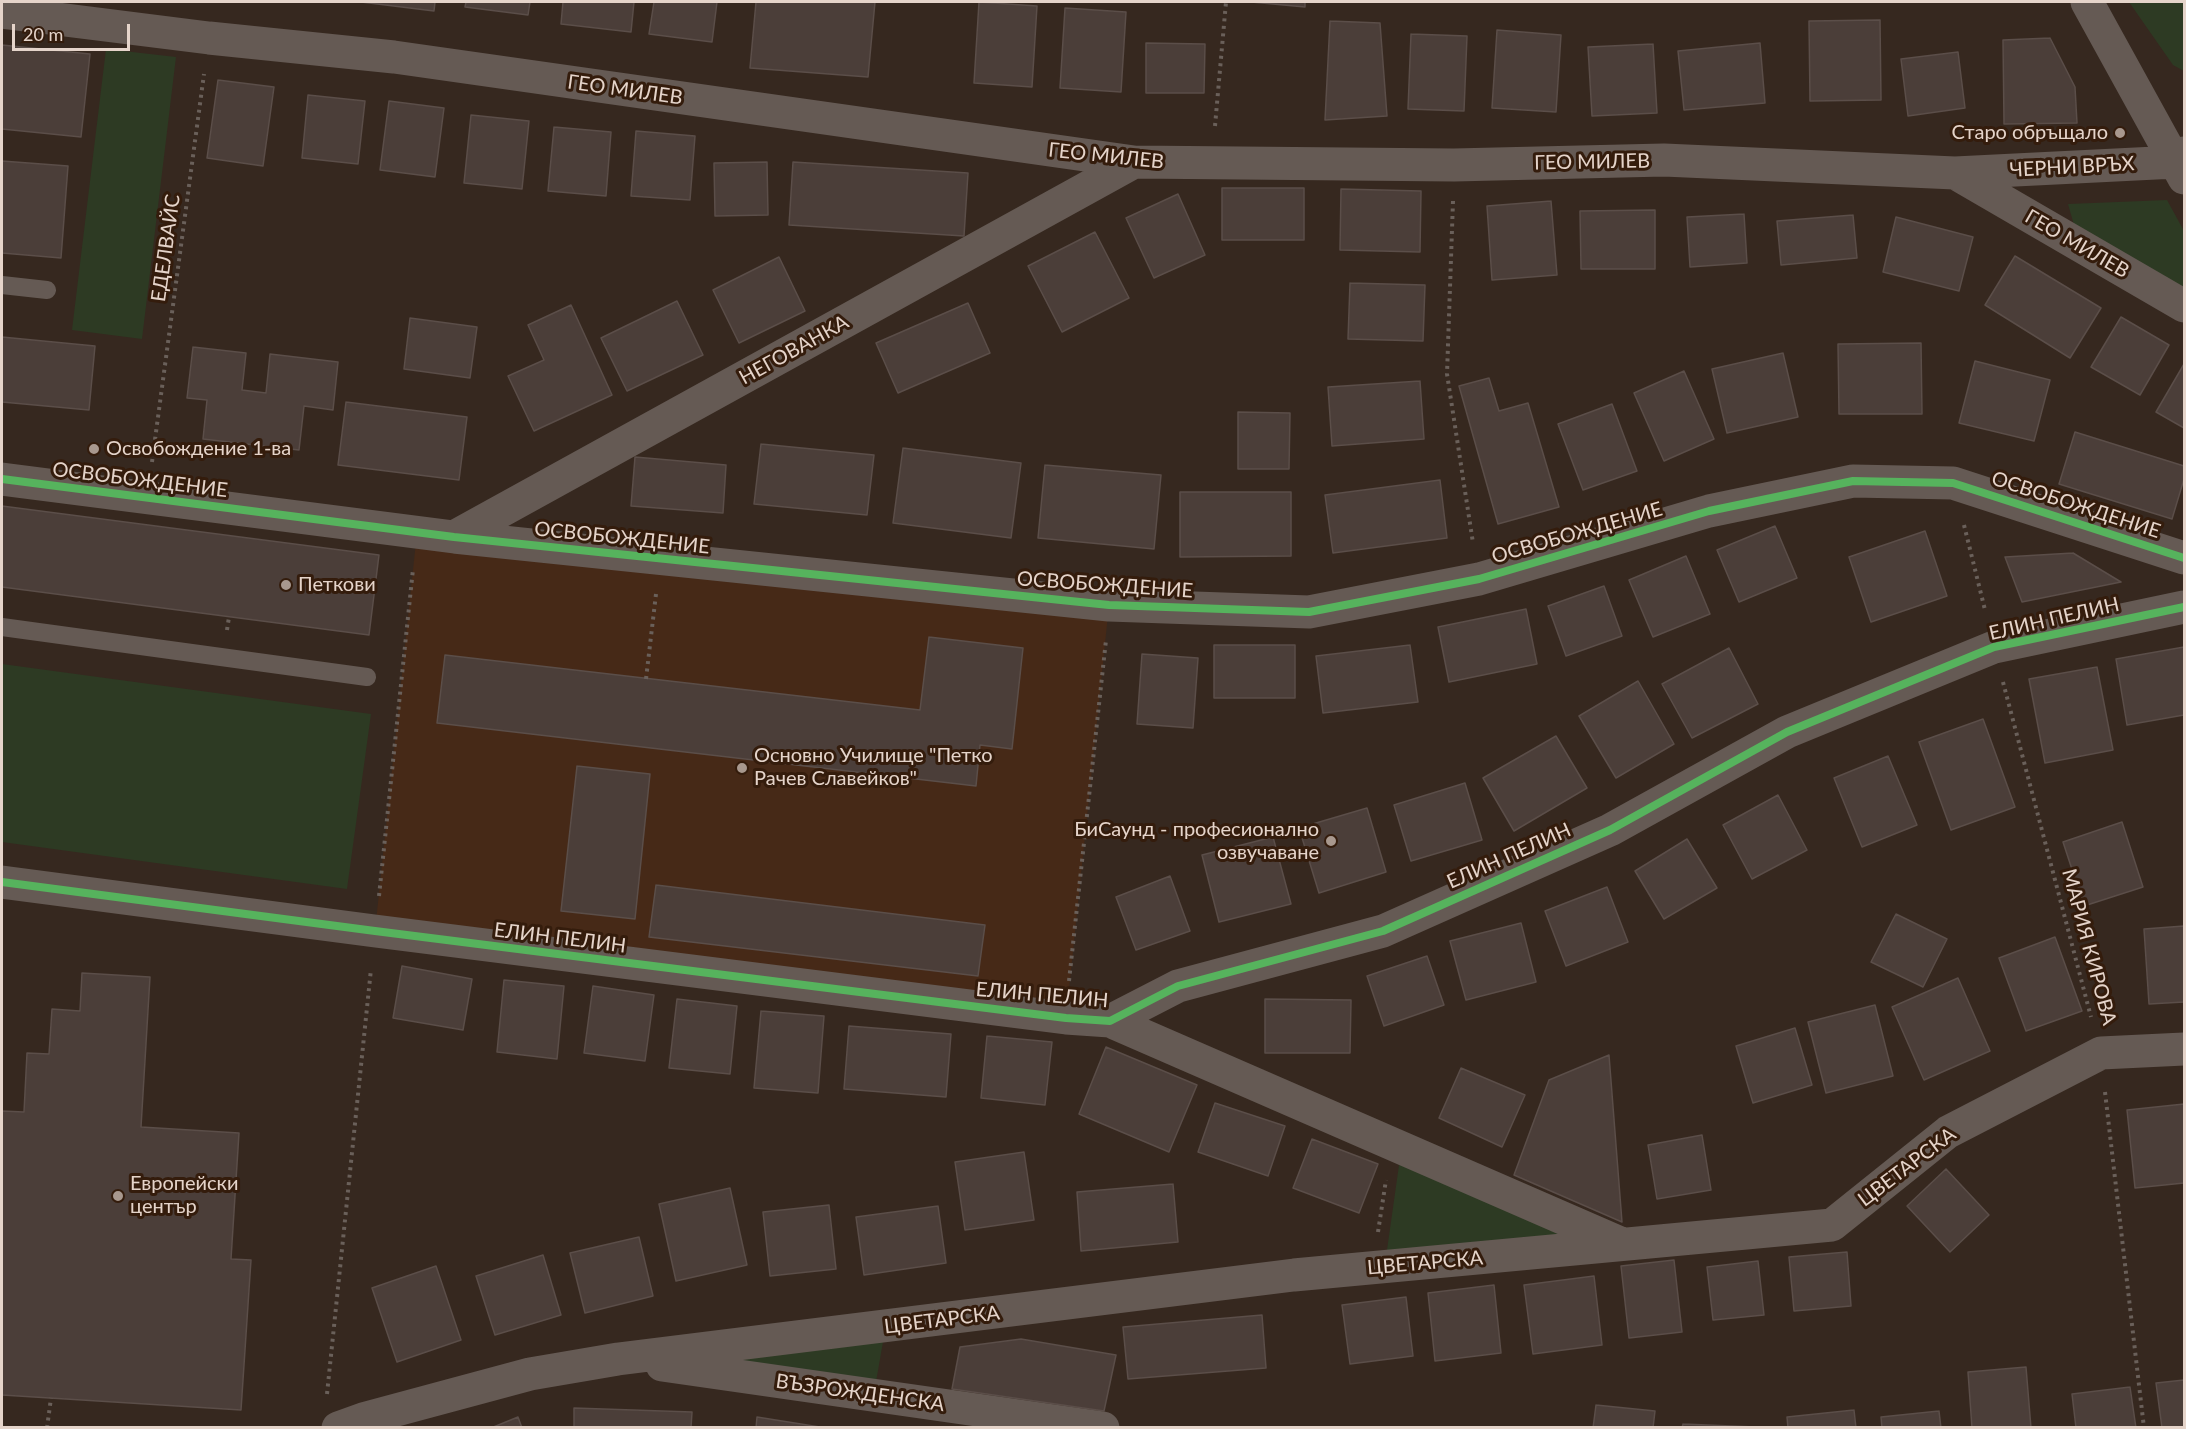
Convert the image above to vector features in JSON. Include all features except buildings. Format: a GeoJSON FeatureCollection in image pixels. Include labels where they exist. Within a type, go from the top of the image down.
{"type":"FeatureCollection","features":[{"type":"Feature","properties":{"kind":"street"},"geometry":{"type":"LineString","coordinates":[[2087,2],[2182,164]]}},
{"type":"Feature","properties":{"kind":"street","name":"ГЕО МИЛЕВ"},"geometry":{"type":"LineString","coordinates":[[2,12],[209,38],[394,57],[1134,162],[1454,165],[1664,160],[1955,173],[2184,306]]}},
{"type":"Feature","properties":{"kind":"street","name":"НЕГОВАНКА"},"geometry":{"type":"LineString","coordinates":[[454,537],[1134,162]]}},
{"type":"Feature","properties":{"kind":"street","name":"ЧЕРНИ ВРЪХ"},"geometry":{"type":"LineString","coordinates":[[1955,173],[2182,164]]}},
{"type":"Feature","properties":{"kind":"street","name":"ОСВОБОЖДЕНИЕ"},"geometry":{"type":"LineString","coordinates":[[2,479],[454,537],[1109,604],[1309,612],[1479,579],[1709,511],[1853,481],[1953,483],[2184,558]]}},
{"type":"Feature","properties":{"kind":"street","name":"ЕЛИН ПЕЛИН"},"geometry":{"type":"LineString","coordinates":[[2,882],[1065,1018],[1110,1021],[1178,986],[1383,931],[1610,830],[1787,732],[1994,647],[2184,607]]}},
{"type":"Feature","properties":{"kind":"street"},"geometry":{"type":"LineString","coordinates":[[1110,1021],[1624,1244]]}},
{"type":"Feature","properties":{"kind":"street","name":"ЦВЕТАРСКА"},"geometry":{"type":"LineString","coordinates":[[332,1416],[363,1419],[530,1374],[618,1359],[1294,1275],[1832,1225],[1948,1132],[2101,1053],[2184,1049]]}},
{"type":"Feature","properties":{"kind":"street","name":"ВЪЗРОЖДЕНСКА"},"geometry":{"type":"LineString","coordinates":[[618,1359],[1102,1428]]}},
{"type":"Feature","properties":{"kind":"lane"},"geometry":{"type":"LineString","coordinates":[[2,285],[47,290]]}},
{"type":"Feature","properties":{"kind":"lane"},"geometry":{"type":"LineString","coordinates":[[2,627],[367,677]]}},
{"type":"Feature","properties":{"kind":"path"},"geometry":{"type":"LineString","coordinates":[[1211,163],[1226,2]]}},
{"type":"Feature","properties":{"kind":"path"},"geometry":{"type":"LineString","coordinates":[[1454,165],[1447,374],[1479,579]]}},
{"type":"Feature","properties":{"kind":"path"},"geometry":{"type":"LineString","coordinates":[[332,1416],[375,931],[417,532]]}},
{"type":"Feature","properties":{"kind":"path"},"geometry":{"type":"LineString","coordinates":[[646,679],[660,558]]}},
{"type":"Feature","properties":{"kind":"path"},"geometry":{"type":"LineString","coordinates":[[1065,1018],[1109,604]]}},
{"type":"Feature","properties":{"kind":"path"},"geometry":{"type":"LineString","coordinates":[[1371,1268],[1393,1144]]}},
{"type":"Feature","properties":{"kind":"path"},"geometry":{"type":"LineString","coordinates":[[47,1428],[51,1398]]}},
{"type":"Feature","properties":{"kind":"shaded area","name":"Основно Училище \"Петко Рачев Славейков\""},"geometry":{"type":"Polygon","coordinates":[[[417,532],[1109,605],[1066,1018],[375,931],[417,532]]]}},
{"type":"Feature","properties":{"kind":"green space"},"geometry":{"type":"Polygon","coordinates":[[[2129,2],[2184,2],[2184,71],[2173,65],[2129,2]]]}},
{"type":"Feature","properties":{"kind":"green space"},"geometry":{"type":"Polygon","coordinates":[[[106,49],[176,57],[142,339],[72,330],[106,49]]]}},
{"type":"Feature","properties":{"kind":"green space"},"geometry":{"type":"Polygon","coordinates":[[[2167,200],[2184,231],[2184,291],[2074,225],[2068,204],[2167,200]]]}},
{"type":"Feature","properties":{"kind":"green space"},"geometry":{"type":"Polygon","coordinates":[[[2,664],[371,714],[347,889],[2,842],[2,664]]]}},
{"type":"Feature","properties":{"kind":"green space"},"geometry":{"type":"Polygon","coordinates":[[[1400,1158],[1593,1240],[1386,1257],[1400,1158]]]}},
{"type":"Feature","properties":{"kind":"green space"},"geometry":{"type":"Polygon","coordinates":[[[884,1336],[876,1382],[700,1360],[884,1336]]]}},
{"type":"Feature","properties":{"kind":"cycle path"},"geometry":{"type":"LineString","coordinates":[[2,479],[454,537],[1109,605],[1309,612],[1479,579],[1709,511],[1853,481],[1953,483],[2184,558]]}},
{"type":"Feature","properties":{"kind":"cycle path"},"geometry":{"type":"LineString","coordinates":[[2,882],[1066,1018],[1110,1021],[1178,986],[1383,931],[1610,830],[1787,732],[1994,647],[2184,607]]}},
{"type":"Feature","properties":{"kind":"place","name":"Старо обръщало"},"geometry":{"type":"Point","coordinates":[2120,133]}},
{"type":"Feature","properties":{"kind":"place","name":"Освобождение 1-ва"},"geometry":{"type":"Point","coordinates":[94,449]}},
{"type":"Feature","properties":{"kind":"place","name":"Петкови"},"geometry":{"type":"Point","coordinates":[286,585]}},
{"type":"Feature","properties":{"kind":"place","name":"Основно Училище \"Петко Рачев Славейков\""},"geometry":{"type":"Point","coordinates":[742,768]}},
{"type":"Feature","properties":{"kind":"place","name":"БиСаунд - професионално озвучаване"},"geometry":{"type":"Point","coordinates":[1331,841]}},
{"type":"Feature","properties":{"kind":"place","name":"Европейски център"},"geometry":{"type":"Point","coordinates":[118,1196]}}]}
